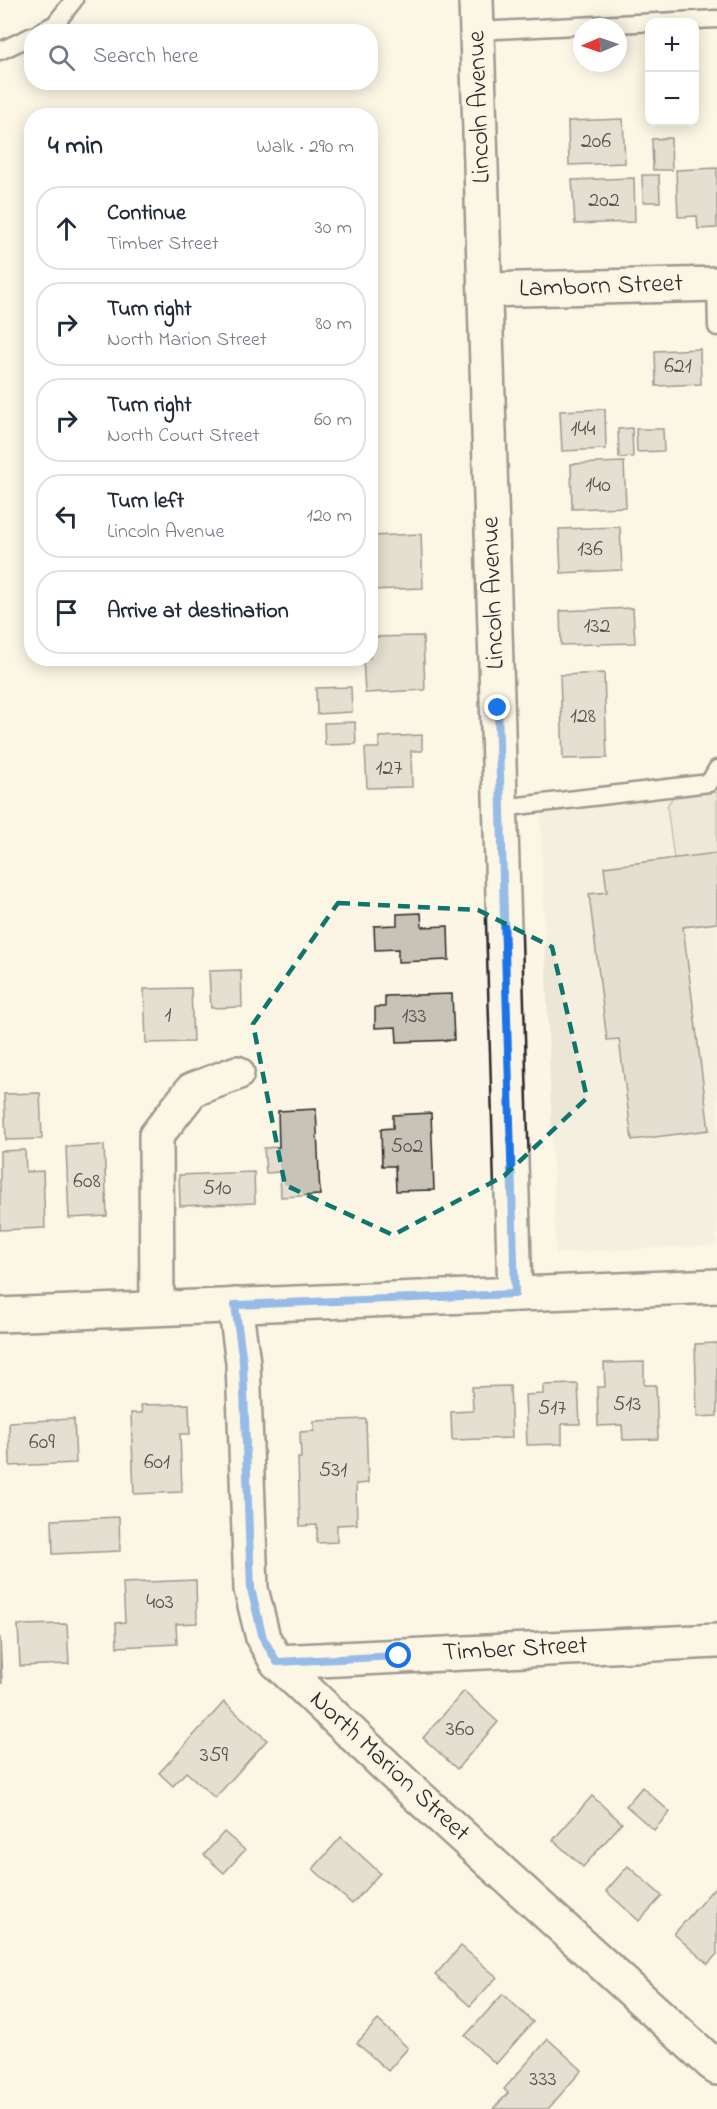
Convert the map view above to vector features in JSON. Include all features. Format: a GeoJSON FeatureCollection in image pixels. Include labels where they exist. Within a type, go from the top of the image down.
{"type":"FeatureCollection","features":[{"type":"Feature","properties":{"kind":"street","name":"Lincoln Avenue"},"geometry":{"type":"LineString","coordinates":[[477,15],[515,1294]]}},
{"type":"Feature","properties":{"kind":"street","name":"Lamborn Street"},"geometry":{"type":"LineString","coordinates":[[485,290],[717,284]]}},
{"type":"Feature","properties":{"kind":"street"},"geometry":{"type":"LineString","coordinates":[[157,1308],[156,1136],[192,1090],[237,1073]]}},
{"type":"Feature","properties":{"kind":"street"},"geometry":{"type":"LineString","coordinates":[[0,1315],[717,1286]]}},
{"type":"Feature","properties":{"kind":"street","name":"North Marion Street"},"geometry":{"type":"LineString","coordinates":[[235,1305],[243,1362],[251,1589],[263,1638],[277,1662],[408,1786],[717,2068]]}},
{"type":"Feature","properties":{"kind":"street","name":"Timber Street"},"geometry":{"type":"LineString","coordinates":[[277,1662],[717,1641]]}},
{"type":"Feature","properties":{"kind":"lane"},"geometry":{"type":"LineString","coordinates":[[55,24],[74,0]]}},
{"type":"Feature","properties":{"kind":"lane"},"geometry":{"type":"LineString","coordinates":[[477,15],[717,19]]}},
{"type":"Feature","properties":{"kind":"lane"},"geometry":{"type":"LineString","coordinates":[[0,51],[24,40]]}},
{"type":"Feature","properties":{"kind":"lane"},"geometry":{"type":"LineString","coordinates":[[717,284],[717,327]]}},
{"type":"Feature","properties":{"kind":"lane"},"geometry":{"type":"LineString","coordinates":[[501,808],[709,783],[717,769]]}},
{"type":"Feature","properties":{"kind":"highlighted area"},"geometry":{"type":"Polygon","coordinates":[[[338,903],[478,910],[552,947],[587,1098],[504,1176],[393,1235],[285,1185],[253,1024],[338,903]]]}},
{"type":"Feature","properties":{"kind":"shaded area"},"geometry":{"type":"Polygon","coordinates":[[[717,792],[717,1245],[556,1253],[540,802],[717,792]]]}},
{"type":"Feature","properties":{"kind":"shaded area"},"geometry":{"type":"Polygon","coordinates":[[[717,792],[717,853],[674,859],[667,806],[674,795],[717,792]]]}},
{"type":"Feature","properties":{"kind":"building"},"geometry":{"type":"Polygon","coordinates":[[[623,119],[625,163],[569,165],[568,121],[623,119]]]}},
{"type":"Feature","properties":{"kind":"building"},"geometry":{"type":"Polygon","coordinates":[[[671,138],[672,170],[653,170],[652,139],[671,138]]]}},
{"type":"Feature","properties":{"kind":"building"},"geometry":{"type":"Polygon","coordinates":[[[717,168],[717,228],[698,229],[697,216],[678,217],[676,170],[717,168]]]}},
{"type":"Feature","properties":{"kind":"building"},"geometry":{"type":"Polygon","coordinates":[[[642,175],[659,175],[660,202],[643,202],[642,175]]]}},
{"type":"Feature","properties":{"kind":"building"},"geometry":{"type":"Polygon","coordinates":[[[634,178],[635,222],[575,224],[572,180],[634,178]]]}},
{"type":"Feature","properties":{"kind":"building"},"geometry":{"type":"Polygon","coordinates":[[[700,349],[701,384],[656,386],[655,351],[700,349]]]}},
{"type":"Feature","properties":{"kind":"building"},"geometry":{"type":"Polygon","coordinates":[[[605,409],[606,449],[562,451],[560,411],[605,409]]]}},
{"type":"Feature","properties":{"kind":"building"},"geometry":{"type":"Polygon","coordinates":[[[632,428],[633,457],[619,458],[618,429],[632,428]]]}},
{"type":"Feature","properties":{"kind":"building"},"geometry":{"type":"Polygon","coordinates":[[[636,429],[663,429],[664,451],[637,452],[636,429]]]}},
{"type":"Feature","properties":{"kind":"building"},"geometry":{"type":"Polygon","coordinates":[[[624,462],[626,507],[572,509],[571,464],[624,462]]]}},
{"type":"Feature","properties":{"kind":"building"},"geometry":{"type":"Polygon","coordinates":[[[620,527],[622,570],[561,573],[559,529],[620,527]]]}},
{"type":"Feature","properties":{"kind":"building"},"geometry":{"type":"Polygon","coordinates":[[[421,534],[423,588],[378,590],[378,536],[421,534]]]}},
{"type":"Feature","properties":{"kind":"building"},"geometry":{"type":"Polygon","coordinates":[[[633,608],[635,643],[561,645],[560,611],[633,608]]]}},
{"type":"Feature","properties":{"kind":"building"},"geometry":{"type":"Polygon","coordinates":[[[423,636],[425,690],[365,693],[363,666],[378,666],[378,637],[423,636]]]}},
{"type":"Feature","properties":{"kind":"building"},"geometry":{"type":"Polygon","coordinates":[[[604,673],[607,758],[563,759],[560,675],[604,673]]]}},
{"type":"Feature","properties":{"kind":"building"},"geometry":{"type":"Polygon","coordinates":[[[351,687],[352,712],[317,714],[316,688],[351,687]]]}},
{"type":"Feature","properties":{"kind":"building"},"geometry":{"type":"Polygon","coordinates":[[[355,722],[356,744],[325,745],[324,723],[355,722]]]}},
{"type":"Feature","properties":{"kind":"building"},"geometry":{"type":"Polygon","coordinates":[[[422,735],[422,751],[411,751],[412,787],[367,788],[365,748],[379,748],[379,737],[422,735]]]}},
{"type":"Feature","properties":{"kind":"building"},"geometry":{"type":"Polygon","coordinates":[[[717,853],[717,923],[683,927],[709,1130],[632,1140],[619,1039],[607,1040],[589,894],[607,892],[604,867],[717,853]]]}},
{"type":"Feature","properties":{"kind":"building"},"geometry":{"type":"Polygon","coordinates":[[[421,913],[422,927],[448,926],[449,960],[398,962],[398,949],[375,950],[374,926],[397,925],[397,914],[421,913]]]}},
{"type":"Feature","properties":{"kind":"building"},"geometry":{"type":"Polygon","coordinates":[[[241,970],[242,1007],[211,1008],[209,971],[241,970]]]}},
{"type":"Feature","properties":{"kind":"building"},"geometry":{"type":"Polygon","coordinates":[[[191,988],[193,1042],[146,1043],[144,989],[191,988]]]}},
{"type":"Feature","properties":{"kind":"building"},"geometry":{"type":"Polygon","coordinates":[[[452,994],[454,1040],[397,1042],[396,1027],[375,1028],[375,1007],[385,1007],[385,996],[452,994]]]}},
{"type":"Feature","properties":{"kind":"building"},"geometry":{"type":"Polygon","coordinates":[[[40,1093],[42,1139],[6,1140],[4,1094],[40,1093]]]}},
{"type":"Feature","properties":{"kind":"building"},"geometry":{"type":"Polygon","coordinates":[[[316,1109],[320,1195],[281,1197],[280,1172],[266,1173],[264,1148],[279,1147],[278,1111],[316,1109]]]}},
{"type":"Feature","properties":{"kind":"building"},"geometry":{"type":"Polygon","coordinates":[[[431,1113],[434,1190],[396,1191],[395,1166],[382,1166],[381,1129],[393,1128],[393,1115],[431,1113]]]}},
{"type":"Feature","properties":{"kind":"building"},"geometry":{"type":"Polygon","coordinates":[[[104,1145],[107,1216],[69,1218],[66,1147],[104,1145]]]}},
{"type":"Feature","properties":{"kind":"building"},"geometry":{"type":"Polygon","coordinates":[[[25,1150],[26,1172],[43,1171],[45,1228],[0,1230],[0,1151],[25,1150]]]}},
{"type":"Feature","properties":{"kind":"building"},"geometry":{"type":"Polygon","coordinates":[[[254,1172],[255,1203],[180,1206],[179,1175],[254,1172]]]}},
{"type":"Feature","properties":{"kind":"building"},"geometry":{"type":"Polygon","coordinates":[[[717,1343],[717,1416],[697,1417],[695,1344],[717,1343]]]}},
{"type":"Feature","properties":{"kind":"building"},"geometry":{"type":"Polygon","coordinates":[[[644,1362],[644,1385],[656,1385],[658,1439],[623,1440],[622,1425],[598,1426],[597,1387],[605,1387],[604,1363],[644,1362]]]}},
{"type":"Feature","properties":{"kind":"building"},"geometry":{"type":"Polygon","coordinates":[[[578,1384],[580,1424],[562,1424],[562,1444],[527,1445],[525,1395],[543,1394],[543,1385],[578,1384]]]}},
{"type":"Feature","properties":{"kind":"building"},"geometry":{"type":"Polygon","coordinates":[[[510,1386],[512,1438],[452,1440],[451,1412],[473,1411],[472,1387],[510,1386]]]}},
{"type":"Feature","properties":{"kind":"building"},"geometry":{"type":"Polygon","coordinates":[[[189,1404],[190,1434],[180,1434],[182,1492],[134,1494],[131,1413],[142,1413],[141,1405],[189,1404]]]}},
{"type":"Feature","properties":{"kind":"building"},"geometry":{"type":"Polygon","coordinates":[[[74,1419],[76,1463],[10,1466],[9,1422],[74,1419]]]}},
{"type":"Feature","properties":{"kind":"building"},"geometry":{"type":"Polygon","coordinates":[[[366,1419],[368,1483],[356,1484],[357,1524],[337,1525],[337,1542],[317,1543],[317,1525],[300,1526],[298,1458],[301,1458],[300,1432],[314,1431],[314,1421],[366,1419]]]}},
{"type":"Feature","properties":{"kind":"building"},"geometry":{"type":"Polygon","coordinates":[[[119,1517],[120,1551],[53,1554],[52,1520],[119,1517]]]}},
{"type":"Feature","properties":{"kind":"building"},"geometry":{"type":"Polygon","coordinates":[[[196,1580],[197,1623],[176,1624],[177,1644],[117,1647],[116,1623],[125,1622],[123,1583],[196,1580]]]}},
{"type":"Feature","properties":{"kind":"building"},"geometry":{"type":"Polygon","coordinates":[[[67,1624],[69,1664],[20,1666],[18,1625],[67,1624]]]}},
{"type":"Feature","properties":{"kind":"building"},"geometry":{"type":"Polygon","coordinates":[[[0,1637],[2,1683],[0,1683],[0,1637]]]}},
{"type":"Feature","properties":{"kind":"building"},"geometry":{"type":"Polygon","coordinates":[[[464,1691],[498,1722],[457,1769],[423,1738],[464,1691]]]}},
{"type":"Feature","properties":{"kind":"building"},"geometry":{"type":"Polygon","coordinates":[[[224,1702],[267,1740],[215,1798],[186,1772],[173,1786],[159,1773],[224,1702]]]}},
{"type":"Feature","properties":{"kind":"building"},"geometry":{"type":"Polygon","coordinates":[[[642,1787],[670,1812],[654,1830],[626,1806],[642,1787]]]}},
{"type":"Feature","properties":{"kind":"building"},"geometry":{"type":"Polygon","coordinates":[[[592,1796],[622,1823],[583,1867],[553,1840],[592,1796]]]}},
{"type":"Feature","properties":{"kind":"building"},"geometry":{"type":"Polygon","coordinates":[[[224,1832],[245,1850],[224,1873],[204,1855],[224,1832]]]}},
{"type":"Feature","properties":{"kind":"building"},"geometry":{"type":"Polygon","coordinates":[[[341,1837],[380,1873],[352,1904],[313,1869],[341,1837]]]}},
{"type":"Feature","properties":{"kind":"building"},"geometry":{"type":"Polygon","coordinates":[[[628,1866],[662,1896],[639,1921],[606,1891],[628,1866]]]}},
{"type":"Feature","properties":{"kind":"building"},"geometry":{"type":"Polygon","coordinates":[[[714,1888],[717,1891],[717,1954],[708,1964],[674,1934],[714,1888]]]}},
{"type":"Feature","properties":{"kind":"building"},"geometry":{"type":"Polygon","coordinates":[[[461,1946],[497,1977],[470,2006],[435,1975],[461,1946]]]}},
{"type":"Feature","properties":{"kind":"building"},"geometry":{"type":"Polygon","coordinates":[[[503,1994],[533,2022],[496,2064],[465,2036],[503,1994]]]}},
{"type":"Feature","properties":{"kind":"building"},"geometry":{"type":"Polygon","coordinates":[[[378,2020],[408,2048],[388,2071],[357,2043],[378,2020]]]}},
{"type":"Feature","properties":{"kind":"building"},"geometry":{"type":"Polygon","coordinates":[[[548,2039],[582,2070],[548,2109],[493,2109],[508,2093],[504,2089],[548,2039]]]}},
{"type":"Feature","properties":{"kind":"route"},"geometry":{"type":"LineString","coordinates":[[399,1656],[277,1662],[263,1638],[251,1589],[243,1362],[235,1305],[515,1294],[498,708]]}}]}
